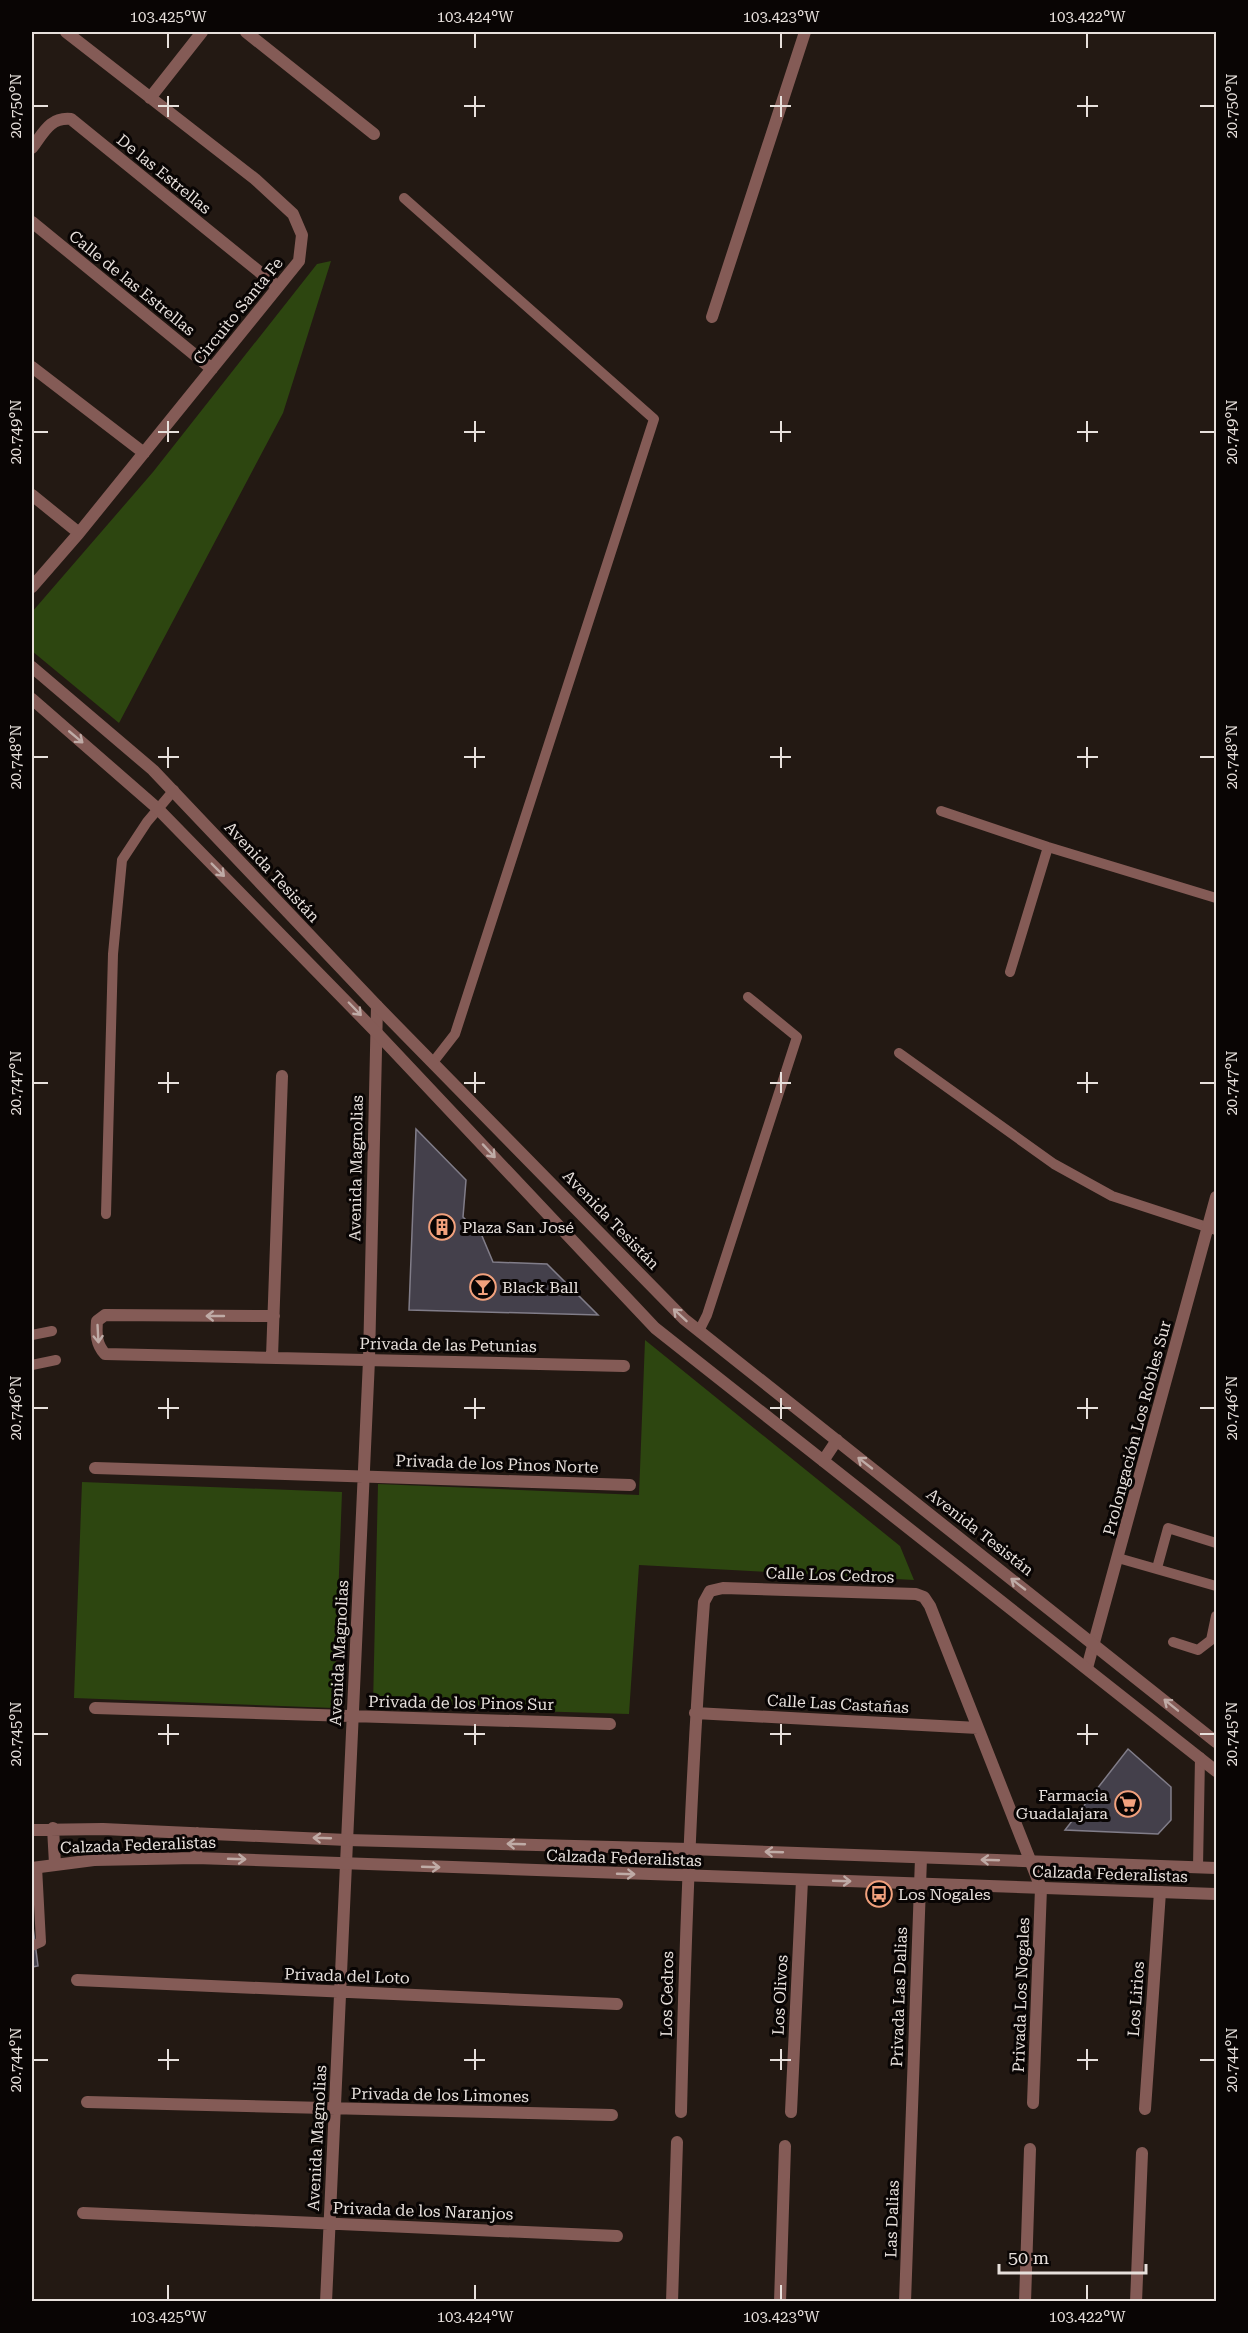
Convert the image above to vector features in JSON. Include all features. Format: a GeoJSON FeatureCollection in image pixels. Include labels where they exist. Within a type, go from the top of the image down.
{"type":"FeatureCollection","features":[{"type":"Feature","properties":{"kind":"street","name":"Circuito Santa Fe"},"geometry":{"type":"LineString","coordinates":[[32,587],[79,533],[299,261],[302,235],[293,214],[255,178],[66,32]]}},
{"type":"Feature","properties":{"kind":"street"},"geometry":{"type":"LineString","coordinates":[[150,98],[202,32]]}},
{"type":"Feature","properties":{"kind":"street"},"geometry":{"type":"LineString","coordinates":[[246,32],[374,134]]}},
{"type":"Feature","properties":{"kind":"street"},"geometry":{"type":"LineString","coordinates":[[712,317],[805,32]]}},
{"type":"Feature","properties":{"kind":"street","name":"De las Estrellas"},"geometry":{"type":"LineString","coordinates":[[32,148],[50,124],[59,118],[71,119],[278,287]]}},
{"type":"Feature","properties":{"kind":"street","name":"Calle de las Estrellas"},"geometry":{"type":"LineString","coordinates":[[32,222],[212,369]]}},
{"type":"Feature","properties":{"kind":"street"},"geometry":{"type":"LineString","coordinates":[[32,367],[144,453]]}},
{"type":"Feature","properties":{"kind":"street"},"geometry":{"type":"LineString","coordinates":[[32,495],[79,533]]}},
{"type":"Feature","properties":{"kind":"street","name":"Avenida Tesistán"},"geometry":{"type":"LineString","coordinates":[[32,667],[134,752],[174,790],[377,1006],[434,1061],[664,1299],[699,1331],[1216,1742]]}},
{"type":"Feature","properties":{"kind":"street"},"geometry":{"type":"LineString","coordinates":[[32,699],[157,808],[375,1030],[655,1328],[1216,1771]]}},
{"type":"Feature","properties":{"kind":"street","name":"Avenida Magnolias"},"geometry":{"type":"LineString","coordinates":[[326,2301],[369,1360],[377,1006]]}},
{"type":"Feature","properties":{"kind":"street"},"geometry":{"type":"LineString","coordinates":[[272,1357],[282,1076]]}},
{"type":"Feature","properties":{"kind":"street","name":"Prolongación Los Robles Sur"},"geometry":{"type":"LineString","coordinates":[[1087,1668],[1213,1228],[1216,1197]]}},
{"type":"Feature","properties":{"kind":"street","name":"Privada de las Petunias"},"geometry":{"type":"LineString","coordinates":[[274,1316],[105,1315],[97,1321],[96,1336],[99,1347],[105,1354],[624,1365]]}},
{"type":"Feature","properties":{"kind":"street"},"geometry":{"type":"LineString","coordinates":[[823,1461],[837,1440]]}},
{"type":"Feature","properties":{"kind":"street"},"geometry":{"type":"LineString","coordinates":[[95,1468],[364,1478]]}},
{"type":"Feature","properties":{"kind":"street","name":"Privada de los Pinos Norte"},"geometry":{"type":"LineString","coordinates":[[364,1478],[403,1476],[630,1485]]}},
{"type":"Feature","properties":{"kind":"street","name":"Calle Los Cedros"},"geometry":{"type":"LineString","coordinates":[[689,1849],[695,1713],[704,1602],[710,1591],[723,1588],[916,1594],[924,1597],[930,1606],[1041,1888]]}},
{"type":"Feature","properties":{"kind":"street","name":"Privada de los Pinos Sur"},"geometry":{"type":"LineString","coordinates":[[95,1708],[610,1724]]}},
{"type":"Feature","properties":{"kind":"street","name":"Calle Las Castañas"},"geometry":{"type":"LineString","coordinates":[[695,1713],[978,1728]]}},
{"type":"Feature","properties":{"kind":"street"},"geometry":{"type":"LineString","coordinates":[[52,1828],[55,1864]]}},
{"type":"Feature","properties":{"kind":"street","name":"Calzada Federalistas"},"geometry":{"type":"LineString","coordinates":[[32,1830],[52,1828],[1216,1868]]}},
{"type":"Feature","properties":{"kind":"street"},"geometry":{"type":"LineString","coordinates":[[196,1858],[197,1833]]}},
{"type":"Feature","properties":{"kind":"street","name":"Los Cedros"},"geometry":{"type":"LineString","coordinates":[[681,2112],[689,1849]]}},
{"type":"Feature","properties":{"kind":"street","name":"Calzada Federalistas"},"geometry":{"type":"LineString","coordinates":[[34,1867],[94,1860],[196,1858],[1216,1894]]}},
{"type":"Feature","properties":{"kind":"street","name":"Privada Las Dalias"},"geometry":{"type":"LineString","coordinates":[[911,2138],[921,1858]]}},
{"type":"Feature","properties":{"kind":"street","name":"Los Olivos"},"geometry":{"type":"LineString","coordinates":[[791,2112],[802,1880]]}},
{"type":"Feature","properties":{"kind":"street","name":"Privada Los Nogales"},"geometry":{"type":"LineString","coordinates":[[1032,2103],[1041,1888]]}},
{"type":"Feature","properties":{"kind":"street","name":"Los Lirios"},"geometry":{"type":"LineString","coordinates":[[1145,2109],[1160,1892]]}},
{"type":"Feature","properties":{"kind":"street","name":"Privada del Loto"},"geometry":{"type":"LineString","coordinates":[[77,1980],[617,2004]]}},
{"type":"Feature","properties":{"kind":"street","name":"Privada de los Limones"},"geometry":{"type":"LineString","coordinates":[[87,2102],[612,2115]]}},
{"type":"Feature","properties":{"kind":"street","name":"Las Dalias"},"geometry":{"type":"LineString","coordinates":[[905,2301],[911,2138]]}},
{"type":"Feature","properties":{"kind":"street"},"geometry":{"type":"LineString","coordinates":[[672,2301],[677,2142]]}},
{"type":"Feature","properties":{"kind":"street"},"geometry":{"type":"LineString","coordinates":[[780,2301],[785,2145]]}},
{"type":"Feature","properties":{"kind":"street"},"geometry":{"type":"LineString","coordinates":[[1025,2301],[1030,2149]]}},
{"type":"Feature","properties":{"kind":"street"},"geometry":{"type":"LineString","coordinates":[[1136,2301],[1142,2153]]}},
{"type":"Feature","properties":{"kind":"street","name":"Privada de los Naranjos"},"geometry":{"type":"LineString","coordinates":[[83,2213],[617,2236]]}},
{"type":"Feature","properties":{"kind":"lane"},"geometry":{"type":"LineString","coordinates":[[404,198],[654,419],[455,1034],[434,1061]]}},
{"type":"Feature","properties":{"kind":"lane"},"geometry":{"type":"LineString","coordinates":[[106,1214],[113,954],[122,860],[157,808],[174,790]]}},
{"type":"Feature","properties":{"kind":"lane"},"geometry":{"type":"LineString","coordinates":[[941,811],[1048,847],[1216,898]]}},
{"type":"Feature","properties":{"kind":"lane"},"geometry":{"type":"LineString","coordinates":[[1010,972],[1048,847]]}},
{"type":"Feature","properties":{"kind":"lane"},"geometry":{"type":"LineString","coordinates":[[699,1331],[707,1315],[797,1037],[748,997]]}},
{"type":"Feature","properties":{"kind":"lane"},"geometry":{"type":"LineString","coordinates":[[899,1053],[1054,1164],[1112,1196],[1213,1228]]}},
{"type":"Feature","properties":{"kind":"lane"},"geometry":{"type":"LineString","coordinates":[[32,1335],[52,1331]]}},
{"type":"Feature","properties":{"kind":"lane"},"geometry":{"type":"LineString","coordinates":[[32,1365],[56,1360]]}},
{"type":"Feature","properties":{"kind":"lane"},"geometry":{"type":"LineString","coordinates":[[1157,1568],[1168,1528],[1216,1543]]}},
{"type":"Feature","properties":{"kind":"lane"},"geometry":{"type":"LineString","coordinates":[[1118,1558],[1216,1586]]}},
{"type":"Feature","properties":{"kind":"lane"},"geometry":{"type":"LineString","coordinates":[[1173,1642],[1198,1650],[1211,1640],[1216,1616]]}},
{"type":"Feature","properties":{"kind":"lane"},"geometry":{"type":"LineString","coordinates":[[1198,1868],[1200,1757]]}},
{"type":"Feature","properties":{"kind":"lane"},"geometry":{"type":"LineString","coordinates":[[32,1946],[41,1942],[34,1867]]}},
{"type":"Feature","properties":{"kind":"green space"},"geometry":{"type":"Polygon","coordinates":[[[331,261],[283,413],[119,723],[32,651],[32,612],[153,472],[317,264],[331,261]]]}},
{"type":"Feature","properties":{"kind":"green space"},"geometry":{"type":"Polygon","coordinates":[[[645,1340],[900,1546],[914,1580],[639,1565],[629,1714],[373,1706],[378,1484],[639,1495],[645,1340]]]}},
{"type":"Feature","properties":{"kind":"green space"},"geometry":{"type":"Polygon","coordinates":[[[82,1482],[342,1492],[334,1708],[74,1698],[82,1482]]]}},
{"type":"Feature","properties":{"kind":"building","name":"Plaza San José"},"geometry":{"type":"Polygon","coordinates":[[[416,1129],[466,1180],[463,1217],[482,1236],[493,1262],[547,1264],[598,1315],[409,1310],[416,1129]]]}},
{"type":"Feature","properties":{"kind":"building","name":"Farmacia Guadalajara"},"geometry":{"type":"Polygon","coordinates":[[[1128,1749],[1171,1787],[1171,1820],[1158,1834],[1065,1830],[1128,1749]]]}},
{"type":"Feature","properties":{"kind":"building"},"geometry":{"type":"Polygon","coordinates":[[[32,1919],[38,1966],[32,1967],[32,1919]]]}},
{"type":"Feature","properties":{"kind":"place","name":"Plaza San José"},"geometry":{"type":"Point","coordinates":[442,1227]}},
{"type":"Feature","properties":{"kind":"place","name":"Black Ball"},"geometry":{"type":"Point","coordinates":[483,1287]}},
{"type":"Feature","properties":{"kind":"place","name":"Farmacia Guadalajara"},"geometry":{"type":"Point","coordinates":[1128,1804]}},
{"type":"Feature","properties":{"kind":"place","name":"Los Nogales"},"geometry":{"type":"Point","coordinates":[879,1894]}}]}
